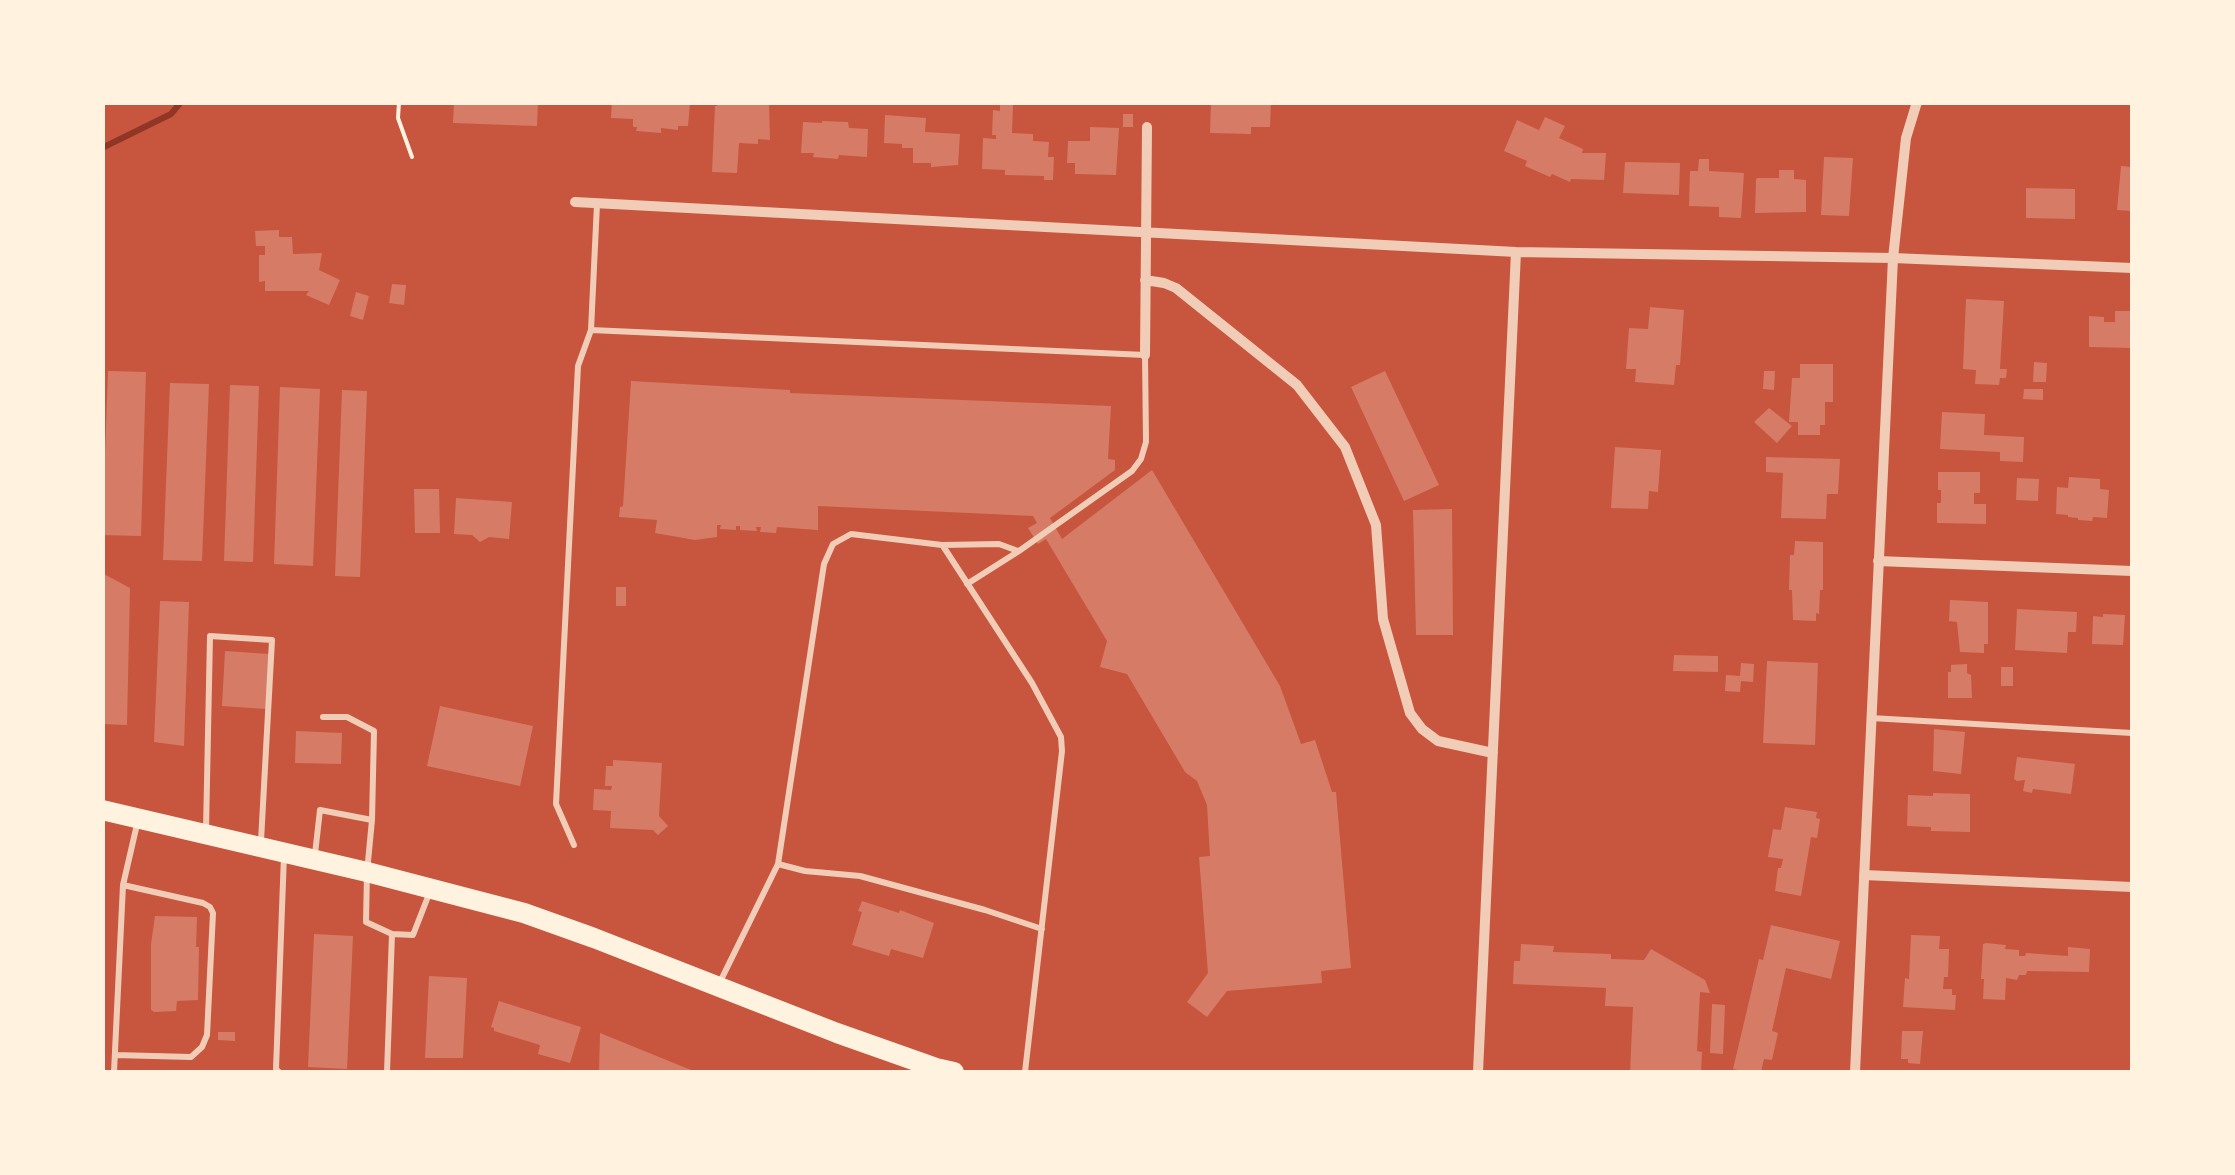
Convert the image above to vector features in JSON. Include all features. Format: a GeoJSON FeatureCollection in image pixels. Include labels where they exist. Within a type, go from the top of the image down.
{"type":"FeatureCollection","features":[{"type":"Feature","properties":{"kind":"main road"},"geometry":{"type":"LineString","coordinates":[[102,810],[524,913],[838,1034],[954,1072]]}},
{"type":"Feature","properties":{"kind":"street"},"geometry":{"type":"LineString","coordinates":[[1855,1072],[1893,258],[1906,138],[1916,102]]}},
{"type":"Feature","properties":{"kind":"street"},"geometry":{"type":"LineString","coordinates":[[1144,355],[1146,127]]}},
{"type":"Feature","properties":{"kind":"street"},"geometry":{"type":"LineString","coordinates":[[575,202],[1516,252],[1893,258],[2132,268]]}},
{"type":"Feature","properties":{"kind":"street"},"geometry":{"type":"LineString","coordinates":[[1478,1072],[1516,252]]}},
{"type":"Feature","properties":{"kind":"street"},"geometry":{"type":"LineString","coordinates":[[1145,280],[1176,288],[1297,385],[1345,447],[1376,526],[1383,619],[1410,713],[1438,741],[1492,753]]}},
{"type":"Feature","properties":{"kind":"street"},"geometry":{"type":"LineString","coordinates":[[1878,561],[2132,571]]}},
{"type":"Feature","properties":{"kind":"street"},"geometry":{"type":"LineString","coordinates":[[1864,875],[2132,887]]}},
{"type":"Feature","properties":{"kind":"lane"},"geometry":{"type":"LineString","coordinates":[[574,845],[556,804],[578,366],[591,330],[597,203]]}},
{"type":"Feature","properties":{"kind":"lane"},"geometry":{"type":"LineString","coordinates":[[591,330],[1144,355],[1146,442],[1142,459],[1132,471],[967,584]]}},
{"type":"Feature","properties":{"kind":"lane"},"geometry":{"type":"LineString","coordinates":[[718,986],[778,864],[824,564],[833,544],[850,534],[942,545],[999,544],[1019,551]]}},
{"type":"Feature","properties":{"kind":"lane"},"geometry":{"type":"LineString","coordinates":[[942,545],[1032,683],[1062,737],[1025,1072]]}},
{"type":"Feature","properties":{"kind":"lane"},"geometry":{"type":"LineString","coordinates":[[206,835],[210,636],[272,640],[260,848]]}},
{"type":"Feature","properties":{"kind":"lane"},"geometry":{"type":"LineString","coordinates":[[322,717],[348,718],[374,731],[366,922],[392,934],[413,935],[432,888]]}},
{"type":"Feature","properties":{"kind":"lane"},"geometry":{"type":"LineString","coordinates":[[1871,718],[2132,733]]}},
{"type":"Feature","properties":{"kind":"lane"},"geometry":{"type":"LineString","coordinates":[[314,861],[320,810],[372,820]]}},
{"type":"Feature","properties":{"kind":"lane"},"geometry":{"type":"LineString","coordinates":[[114,1072],[123,884],[138,819]]}},
{"type":"Feature","properties":{"kind":"lane"},"geometry":{"type":"LineString","coordinates":[[278,1072],[284,853]]}},
{"type":"Feature","properties":{"kind":"lane"},"geometry":{"type":"LineString","coordinates":[[778,864],[860,876],[1042,930]]}},
{"type":"Feature","properties":{"kind":"lane"},"geometry":{"type":"LineString","coordinates":[[115,1056],[191,1057],[202,1048],[207,1035],[213,912],[203,902],[123,884]]}},
{"type":"Feature","properties":{"kind":"lane"},"geometry":{"type":"LineString","coordinates":[[387,1072],[392,934]]}},
{"type":"Feature","properties":{"kind":"path"},"geometry":{"type":"LineString","coordinates":[[399,102],[398,118],[412,157]]}},
{"type":"Feature","properties":{"kind":"building"},"geometry":{"type":"Polygon","coordinates":[[[454,102],[538,102],[537,126],[453,123],[454,102]]]}},
{"type":"Feature","properties":{"kind":"building"},"geometry":{"type":"Polygon","coordinates":[[[612,102],[690,104],[688,126],[678,126],[678,130],[661,128],[661,133],[636,131],[633,119],[611,118],[612,102]]]}},
{"type":"Feature","properties":{"kind":"building"},"geometry":{"type":"Polygon","coordinates":[[[717,102],[769,102],[770,140],[739,143],[737,173],[712,172],[717,102]]]}},
{"type":"Feature","properties":{"kind":"building"},"geometry":{"type":"Polygon","coordinates":[[[1211,102],[1271,102],[1270,127],[1251,127],[1251,134],[1210,133],[1211,102]]]}},
{"type":"Feature","properties":{"kind":"building"},"geometry":{"type":"Polygon","coordinates":[[[1000,103],[1013,104],[1012,133],[1033,134],[1033,141],[1049,142],[1048,157],[1054,157],[1053,180],[982,169],[983,138],[996,139],[992,135],[993,110],[1000,111],[1000,103]]]}},
{"type":"Feature","properties":{"kind":"building"},"geometry":{"type":"Polygon","coordinates":[[[1123,114],[1133,114],[1133,127],[1123,127],[1123,114]]]}},
{"type":"Feature","properties":{"kind":"building"},"geometry":{"type":"Polygon","coordinates":[[[885,115],[926,118],[925,132],[960,134],[958,165],[931,167],[931,163],[913,163],[913,148],[884,143],[885,115]]]}},
{"type":"Feature","properties":{"kind":"building"},"geometry":{"type":"Polygon","coordinates":[[[1545,117],[1565,126],[1559,138],[1583,149],[1582,153],[1606,153],[1604,180],[1570,182],[1552,174],[1550,177],[1504,151],[1517,120],[1539,130],[1545,117]]]}},
{"type":"Feature","properties":{"kind":"building"},"geometry":{"type":"Polygon","coordinates":[[[803,122],[848,122],[849,128],[868,129],[867,157],[839,155],[838,159],[801,153],[803,122]]]}},
{"type":"Feature","properties":{"kind":"building"},"geometry":{"type":"Polygon","coordinates":[[[1090,127],[1119,128],[1116,175],[1075,174],[1075,163],[1067,163],[1068,141],[1090,141],[1090,127]]]}},
{"type":"Feature","properties":{"kind":"building"},"geometry":{"type":"Polygon","coordinates":[[[1824,157],[1853,158],[1849,216],[1821,215],[1824,157]]]}},
{"type":"Feature","properties":{"kind":"building"},"geometry":{"type":"Polygon","coordinates":[[[1699,159],[1709,159],[1709,171],[1744,173],[1741,218],[1719,217],[1719,207],[1689,206],[1690,171],[1698,171],[1699,159]]]}},
{"type":"Feature","properties":{"kind":"building"},"geometry":{"type":"Polygon","coordinates":[[[1625,162],[1680,163],[1679,195],[1623,193],[1625,162]]]}},
{"type":"Feature","properties":{"kind":"building"},"geometry":{"type":"Polygon","coordinates":[[[2121,166],[2132,167],[2132,211],[2117,210],[2121,166]]]}},
{"type":"Feature","properties":{"kind":"building"},"geometry":{"type":"Polygon","coordinates":[[[1779,170],[1794,170],[1794,179],[1806,180],[1806,212],[1755,213],[1757,178],[1779,178],[1779,170]]]}},
{"type":"Feature","properties":{"kind":"building"},"geometry":{"type":"Polygon","coordinates":[[[2026,188],[2075,189],[2075,219],[2026,218],[2026,188]]]}},
{"type":"Feature","properties":{"kind":"building"},"geometry":{"type":"Polygon","coordinates":[[[279,230],[279,237],[292,237],[293,254],[322,253],[319,270],[340,280],[329,305],[306,295],[309,291],[265,291],[265,281],[259,282],[259,255],[265,255],[265,246],[256,246],[255,231],[279,230]]]}},
{"type":"Feature","properties":{"kind":"building"},"geometry":{"type":"Polygon","coordinates":[[[392,284],[406,285],[404,305],[389,303],[392,284]]]}},
{"type":"Feature","properties":{"kind":"building"},"geometry":{"type":"Polygon","coordinates":[[[356,292],[369,296],[363,320],[350,316],[356,292]]]}},
{"type":"Feature","properties":{"kind":"building"},"geometry":{"type":"Polygon","coordinates":[[[1966,299],[2004,301],[2000,369],[2007,369],[2006,378],[2000,378],[1999,385],[1975,384],[1976,370],[1963,369],[1966,299]]]}},
{"type":"Feature","properties":{"kind":"building"},"geometry":{"type":"Polygon","coordinates":[[[1650,307],[1684,310],[1680,365],[1676,365],[1674,385],[1635,382],[1636,369],[1626,369],[1629,328],[1648,329],[1650,307]]]}},
{"type":"Feature","properties":{"kind":"building"},"geometry":{"type":"Polygon","coordinates":[[[2115,311],[2132,311],[2132,348],[2089,347],[2089,316],[2115,322],[2115,311]]]}},
{"type":"Feature","properties":{"kind":"building"},"geometry":{"type":"Polygon","coordinates":[[[2034,362],[2047,363],[2046,382],[2033,382],[2034,362]]]}},
{"type":"Feature","properties":{"kind":"building"},"geometry":{"type":"Polygon","coordinates":[[[1800,364],[1833,364],[1833,402],[1825,402],[1825,425],[1820,425],[1820,435],[1798,435],[1798,422],[1789,422],[1792,378],[1800,378],[1800,364]]]}},
{"type":"Feature","properties":{"kind":"building"},"geometry":{"type":"Polygon","coordinates":[[[108,371],[146,372],[141,536],[102,535],[108,371]]]}},
{"type":"Feature","properties":{"kind":"building"},"geometry":{"type":"Polygon","coordinates":[[[1385,371],[1439,485],[1404,501],[1351,387],[1385,371]]]}},
{"type":"Feature","properties":{"kind":"building"},"geometry":{"type":"Polygon","coordinates":[[[1764,371],[1775,371],[1774,390],[1763,389],[1764,371]]]}},
{"type":"Feature","properties":{"kind":"building"},"geometry":{"type":"Polygon","coordinates":[[[631,381],[790,393],[1111,406],[1108,459],[1115,460],[1115,470],[1050,518],[1062,539],[1152,470],[1280,686],[1301,744],[1315,740],[1332,792],[1336,792],[1351,968],[1321,971],[1322,983],[1227,991],[1207,1017],[1187,1002],[1208,973],[1199,857],[1210,856],[1207,805],[1197,781],[1185,772],[1127,674],[1100,667],[1107,641],[1046,539],[1038,544],[1028,528],[1037,523],[1033,516],[818,506],[818,530],[777,527],[776,533],[760,532],[761,527],[756,527],[757,531],[740,530],[740,526],[736,530],[720,529],[721,525],[717,525],[717,537],[695,540],[655,533],[657,520],[619,517],[623,506],[631,381]]]}},
{"type":"Feature","properties":{"kind":"building"},"geometry":{"type":"Polygon","coordinates":[[[170,383],[209,384],[202,561],[163,560],[170,383]]]}},
{"type":"Feature","properties":{"kind":"building"},"geometry":{"type":"Polygon","coordinates":[[[230,385],[259,386],[253,562],[224,561],[230,385]]]}},
{"type":"Feature","properties":{"kind":"building"},"geometry":{"type":"Polygon","coordinates":[[[280,387],[320,389],[313,566],[274,564],[280,387]]]}},
{"type":"Feature","properties":{"kind":"building"},"geometry":{"type":"Polygon","coordinates":[[[2024,389],[2043,389],[2043,400],[2023,399],[2024,389]]]}},
{"type":"Feature","properties":{"kind":"building"},"geometry":{"type":"Polygon","coordinates":[[[342,390],[367,391],[360,577],[335,576],[342,390]]]}},
{"type":"Feature","properties":{"kind":"building"},"geometry":{"type":"Polygon","coordinates":[[[1769,408],[1792,426],[1777,443],[1754,422],[1769,408]]]}},
{"type":"Feature","properties":{"kind":"building"},"geometry":{"type":"Polygon","coordinates":[[[1942,412],[1985,414],[1984,435],[2024,437],[2023,462],[2000,461],[2000,452],[1940,449],[1942,412]]]}},
{"type":"Feature","properties":{"kind":"building"},"geometry":{"type":"Polygon","coordinates":[[[1615,447],[1661,450],[1658,492],[1649,491],[1648,509],[1611,508],[1615,447]]]}},
{"type":"Feature","properties":{"kind":"building"},"geometry":{"type":"Polygon","coordinates":[[[1766,457],[1840,459],[1838,494],[1827,494],[1826,519],[1781,518],[1783,473],[1766,472],[1766,457]]]}},
{"type":"Feature","properties":{"kind":"building"},"geometry":{"type":"Polygon","coordinates":[[[1938,472],[1980,472],[1980,493],[1974,493],[1974,504],[1986,504],[1986,524],[1937,523],[1937,503],[1941,503],[1938,472]]]}},
{"type":"Feature","properties":{"kind":"building"},"geometry":{"type":"Polygon","coordinates":[[[2069,477],[2100,479],[2100,489],[2109,490],[2107,518],[2078,520],[2056,514],[2057,487],[2068,488],[2069,477]]]}},
{"type":"Feature","properties":{"kind":"building"},"geometry":{"type":"Polygon","coordinates":[[[2017,478],[2039,479],[2038,501],[2016,500],[2017,478]]]}},
{"type":"Feature","properties":{"kind":"building"},"geometry":{"type":"Polygon","coordinates":[[[414,489],[439,489],[440,533],[415,533],[414,489]]]}},
{"type":"Feature","properties":{"kind":"building"},"geometry":{"type":"Polygon","coordinates":[[[456,498],[512,502],[509,539],[489,537],[480,542],[472,535],[454,534],[456,498]]]}},
{"type":"Feature","properties":{"kind":"building"},"geometry":{"type":"Polygon","coordinates":[[[1452,509],[1453,635],[1416,635],[1413,510],[1452,509]]]}},
{"type":"Feature","properties":{"kind":"building"},"geometry":{"type":"Polygon","coordinates":[[[1795,541],[1823,542],[1823,590],[1816,621],[1793,620],[1789,590],[1790,555],[1794,555],[1795,541]]]}},
{"type":"Feature","properties":{"kind":"building"},"geometry":{"type":"Polygon","coordinates":[[[102,573],[130,588],[127,725],[102,724],[102,573]]]}},
{"type":"Feature","properties":{"kind":"building"},"geometry":{"type":"Polygon","coordinates":[[[616,587],[626,587],[626,606],[616,606],[616,587]]]}},
{"type":"Feature","properties":{"kind":"building"},"geometry":{"type":"Polygon","coordinates":[[[1950,600],[1988,602],[1988,644],[1984,644],[1984,653],[1960,652],[1957,622],[1949,621],[1950,600]]]}},
{"type":"Feature","properties":{"kind":"building"},"geometry":{"type":"Polygon","coordinates":[[[160,601],[189,602],[184,746],[154,742],[160,601]]]}},
{"type":"Feature","properties":{"kind":"building"},"geometry":{"type":"Polygon","coordinates":[[[2017,609],[2077,612],[2076,632],[2068,632],[2067,653],[2015,650],[2017,609]]]}},
{"type":"Feature","properties":{"kind":"building"},"geometry":{"type":"Polygon","coordinates":[[[2125,615],[2123,645],[2092,644],[2093,616],[2125,615]]]}},
{"type":"Feature","properties":{"kind":"building"},"geometry":{"type":"Polygon","coordinates":[[[225,651],[269,654],[266,709],[222,706],[225,651]]]}},
{"type":"Feature","properties":{"kind":"building"},"geometry":{"type":"Polygon","coordinates":[[[1674,655],[1718,656],[1718,672],[1673,671],[1674,655]]]}},
{"type":"Feature","properties":{"kind":"building"},"geometry":{"type":"Polygon","coordinates":[[[1767,661],[1818,663],[1815,745],[1763,743],[1767,661]]]}},
{"type":"Feature","properties":{"kind":"building"},"geometry":{"type":"Polygon","coordinates":[[[1741,663],[1754,664],[1753,682],[1741,681],[1740,692],[1725,691],[1726,675],[1740,676],[1741,663]]]}},
{"type":"Feature","properties":{"kind":"building"},"geometry":{"type":"Polygon","coordinates":[[[1967,664],[1972,698],[1948,698],[1951,665],[1967,664]]]}},
{"type":"Feature","properties":{"kind":"building"},"geometry":{"type":"Polygon","coordinates":[[[2001,667],[2013,667],[2013,686],[2001,686],[2001,667]]]}},
{"type":"Feature","properties":{"kind":"building"},"geometry":{"type":"Polygon","coordinates":[[[440,706],[533,726],[520,786],[427,766],[440,706]]]}},
{"type":"Feature","properties":{"kind":"building"},"geometry":{"type":"Polygon","coordinates":[[[1934,729],[1965,732],[1961,774],[1933,771],[1934,729]]]}},
{"type":"Feature","properties":{"kind":"building"},"geometry":{"type":"Polygon","coordinates":[[[296,731],[342,733],[341,764],[295,763],[296,731]]]}},
{"type":"Feature","properties":{"kind":"building"},"geometry":{"type":"Polygon","coordinates":[[[2017,757],[2075,764],[2071,794],[2023,791],[2025,780],[2014,779],[2017,757]]]}},
{"type":"Feature","properties":{"kind":"building"},"geometry":{"type":"Polygon","coordinates":[[[613,760],[662,763],[659,816],[668,826],[658,835],[653,830],[610,828],[611,811],[593,810],[594,789],[611,790],[612,786],[605,786],[606,766],[613,766],[613,760]]]}},
{"type":"Feature","properties":{"kind":"building"},"geometry":{"type":"Polygon","coordinates":[[[1970,794],[1970,832],[1907,826],[1908,795],[1970,794]]]}},
{"type":"Feature","properties":{"kind":"building"},"geometry":{"type":"Polygon","coordinates":[[[1785,807],[1817,812],[1816,818],[1820,819],[1817,838],[1811,837],[1801,896],[1775,891],[1783,859],[1768,857],[1773,829],[1781,830],[1785,807]]]}},
{"type":"Feature","properties":{"kind":"building"},"geometry":{"type":"Polygon","coordinates":[[[862,901],[934,923],[923,958],[891,949],[889,956],[852,945],[862,901]]]}},
{"type":"Feature","properties":{"kind":"building"},"geometry":{"type":"Polygon","coordinates":[[[155,916],[197,917],[198,1000],[177,1001],[176,1011],[151,1010],[155,916]]]}},
{"type":"Feature","properties":{"kind":"building"},"geometry":{"type":"Polygon","coordinates":[[[1771,925],[1840,941],[1831,979],[1786,968],[1772,1031],[1778,1033],[1772,1060],[1764,1059],[1761,1072],[1733,1069],[1759,959],[1763,960],[1771,925]]]}},
{"type":"Feature","properties":{"kind":"building"},"geometry":{"type":"Polygon","coordinates":[[[314,934],[353,936],[347,1069],[308,1067],[314,934]]]}},
{"type":"Feature","properties":{"kind":"building"},"geometry":{"type":"Polygon","coordinates":[[[1911,935],[1940,936],[1939,949],[1949,949],[1948,977],[1944,977],[1943,989],[1952,989],[1952,995],[1956,995],[1955,1010],[1903,1007],[1911,935]]]}},
{"type":"Feature","properties":{"kind":"building"},"geometry":{"type":"Polygon","coordinates":[[[1986,943],[2019,950],[2019,956],[2068,956],[2068,947],[2090,949],[2089,972],[2027,971],[2017,980],[2006,978],[2005,1000],[1983,999],[1981,979],[1986,943]]]}},
{"type":"Feature","properties":{"kind":"building"},"geometry":{"type":"Polygon","coordinates":[[[1521,944],[1554,946],[1553,952],[1611,954],[1611,959],[1644,960],[1651,949],[1705,980],[1710,993],[1700,992],[1697,1051],[1702,1052],[1701,1072],[1630,1072],[1633,1007],[1605,1006],[1606,988],[1513,984],[1514,961],[1520,961],[1521,944]]]}},
{"type":"Feature","properties":{"kind":"building"},"geometry":{"type":"Polygon","coordinates":[[[429,976],[467,978],[463,1058],[425,1058],[429,976]]]}},
{"type":"Feature","properties":{"kind":"building"},"geometry":{"type":"Polygon","coordinates":[[[499,1001],[581,1027],[570,1063],[538,1054],[540,1045],[494,1031],[491,1027],[499,1001]]]}},
{"type":"Feature","properties":{"kind":"building"},"geometry":{"type":"Polygon","coordinates":[[[1712,1004],[1725,1005],[1723,1054],[1710,1053],[1712,1004]]]}},
{"type":"Feature","properties":{"kind":"building"},"geometry":{"type":"Polygon","coordinates":[[[1902,1031],[1923,1031],[1920,1064],[1901,1059],[1902,1031]]]}},
{"type":"Feature","properties":{"kind":"building"},"geometry":{"type":"Polygon","coordinates":[[[218,1032],[235,1032],[235,1041],[218,1040],[218,1032]]]}},
{"type":"Feature","properties":{"kind":"building"},"geometry":{"type":"Polygon","coordinates":[[[600,1033],[696,1072],[599,1072],[600,1033]]]}},
{"type":"Feature","properties":{"kind":"waterway"},"geometry":{"type":"LineString","coordinates":[[102,148],[171,114],[181,102]]}}]}
